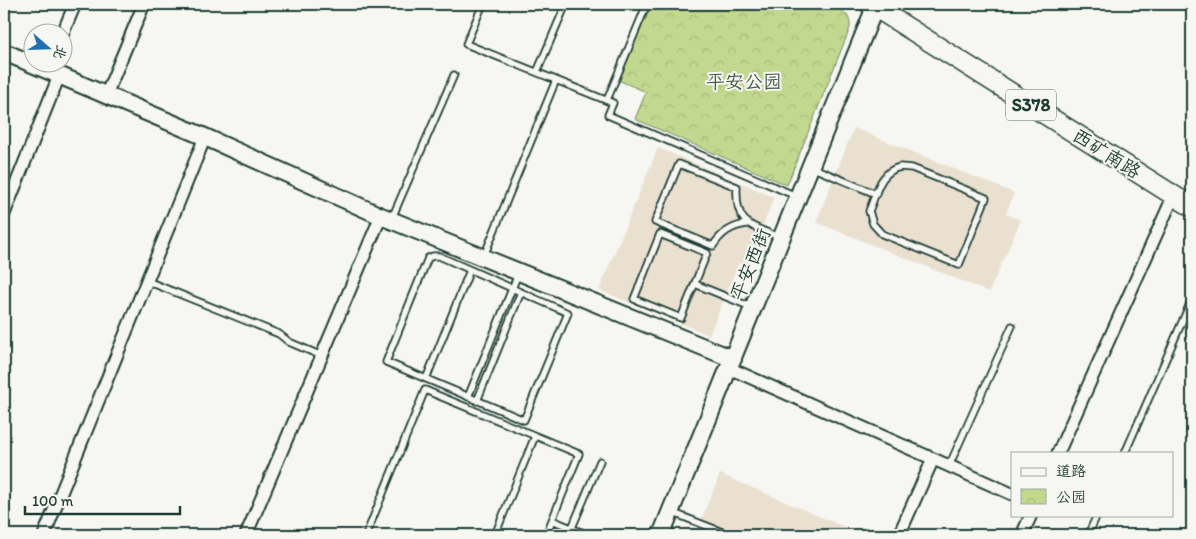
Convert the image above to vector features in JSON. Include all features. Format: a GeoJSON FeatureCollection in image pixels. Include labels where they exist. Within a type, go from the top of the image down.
{"type":"FeatureCollection","features":[{"type":"Feature","properties":{"kind":"main road","name":"西矿南路"},"geometry":{"type":"LineString","coordinates":[[872,5],[1192,207]]}},
{"type":"Feature","properties":{"kind":"street"},"geometry":{"type":"LineString","coordinates":[[67,22],[75,4]]}},
{"type":"Feature","properties":{"kind":"street"},"geometry":{"type":"LineString","coordinates":[[106,95],[144,4]]}},
{"type":"Feature","properties":{"kind":"street","name":"平安西街"},"geometry":{"type":"LineString","coordinates":[[661,535],[754,308],[872,5]]}},
{"type":"Feature","properties":{"kind":"street"},"geometry":{"type":"LineString","coordinates":[[4,52],[22,59]]}},
{"type":"Feature","properties":{"kind":"street"},"geometry":{"type":"LineString","coordinates":[[4,214],[52,72]]}},
{"type":"Feature","properties":{"kind":"street"},"geometry":{"type":"LineString","coordinates":[[57,72],[386,218],[519,272],[731,363],[1011,494]]}},
{"type":"Feature","properties":{"kind":"street"},"geometry":{"type":"LineString","coordinates":[[44,535],[205,137]]}},
{"type":"Feature","properties":{"kind":"street"},"geometry":{"type":"LineString","coordinates":[[1058,452],[1174,195]]}},
{"type":"Feature","properties":{"kind":"street"},"geometry":{"type":"LineString","coordinates":[[246,535],[322,356],[386,218]]}},
{"type":"Feature","properties":{"kind":"street"},"geometry":{"type":"LineString","coordinates":[[899,535],[934,459]]}},
{"type":"Feature","properties":{"kind":"street"},"geometry":{"type":"LineString","coordinates":[[1022,535],[1030,516]]}},
{"type":"Feature","properties":{"kind":"lane"},"geometry":{"type":"LineString","coordinates":[[483,4],[466,44],[607,100],[613,103],[608,115],[798,197]]}},
{"type":"Feature","properties":{"kind":"lane"},"geometry":{"type":"LineString","coordinates":[[537,72],[566,4]]}},
{"type":"Feature","properties":{"kind":"lane"},"geometry":{"type":"LineString","coordinates":[[607,100],[646,4]]}},
{"type":"Feature","properties":{"kind":"lane"},"geometry":{"type":"LineString","coordinates":[[1188,4],[1192,14]]}},
{"type":"Feature","properties":{"kind":"lane"},"geometry":{"type":"LineString","coordinates":[[386,218],[454,75]]}},
{"type":"Feature","properties":{"kind":"lane"},"geometry":{"type":"LineString","coordinates":[[483,257],[556,80]]}},
{"type":"Feature","properties":{"kind":"lane"},"geometry":{"type":"LineString","coordinates":[[747,224],[736,226],[726,231],[713,246],[655,222],[679,164],[737,187],[737,203],[742,218],[747,224],[781,238]]}},
{"type":"Feature","properties":{"kind":"lane"},"geometry":{"type":"LineString","coordinates":[[810,167],[876,194]]}},
{"type":"Feature","properties":{"kind":"lane"},"geometry":{"type":"LineString","coordinates":[[906,167],[986,198],[959,265],[882,234],[873,224],[869,211],[876,194],[883,176],[894,169],[906,167]]}},
{"type":"Feature","properties":{"kind":"lane"},"geometry":{"type":"LineString","coordinates":[[660,234],[708,253],[695,284],[681,318],[634,299],[660,234]]}},
{"type":"Feature","properties":{"kind":"lane"},"geometry":{"type":"LineString","coordinates":[[439,256],[512,288],[568,313],[524,420],[386,362],[428,258],[439,256]]}},
{"type":"Feature","properties":{"kind":"lane"},"geometry":{"type":"LineString","coordinates":[[426,379],[470,270]]}},
{"type":"Feature","properties":{"kind":"lane"},"geometry":{"type":"LineString","coordinates":[[468,397],[519,272]]}},
{"type":"Feature","properties":{"kind":"lane"},"geometry":{"type":"LineString","coordinates":[[147,281],[279,334],[289,342],[322,356]]}},
{"type":"Feature","properties":{"kind":"lane"},"geometry":{"type":"LineString","coordinates":[[695,284],[754,308]]}},
{"type":"Feature","properties":{"kind":"lane"},"geometry":{"type":"LineString","coordinates":[[477,401],[521,292]]}},
{"type":"Feature","properties":{"kind":"lane"},"geometry":{"type":"LineString","coordinates":[[1124,452],[1192,299]]}},
{"type":"Feature","properties":{"kind":"lane"},"geometry":{"type":"LineString","coordinates":[[949,466],[1012,326]]}},
{"type":"Feature","properties":{"kind":"lane"},"geometry":{"type":"LineString","coordinates":[[366,535],[425,390],[579,454],[546,535]]}},
{"type":"Feature","properties":{"kind":"lane"},"geometry":{"type":"LineString","coordinates":[[495,535],[535,436]]}},
{"type":"Feature","properties":{"kind":"lane"},"geometry":{"type":"LineString","coordinates":[[569,535],[600,461]]}},
{"type":"Feature","properties":{"kind":"lane"},"geometry":{"type":"LineString","coordinates":[[671,512],[730,535]]}},
{"type":"Feature","properties":{"kind":"lane"},"geometry":{"type":"LineString","coordinates":[[1088,535],[1097,516]]}},
{"type":"Feature","properties":{"kind":"lane"},"geometry":{"type":"LineString","coordinates":[[552,520],[588,535]]}},
{"type":"Feature","properties":{"kind":"shaded area"},"geometry":{"type":"Polygon","coordinates":[[[854,128],[1014,193],[1006,214],[1021,220],[989,292],[816,222],[854,128]]]}},
{"type":"Feature","properties":{"kind":"shaded area"},"geometry":{"type":"Polygon","coordinates":[[[658,148],[774,197],[747,266],[739,263],[709,335],[599,290],[658,148]]]}},
{"type":"Feature","properties":{"kind":"shaded area"},"geometry":{"type":"Polygon","coordinates":[[[720,474],[863,535],[695,535],[720,474]]]}},
{"type":"Feature","properties":{"kind":"green space","name":"平安公园"},"geometry":{"type":"Polygon","coordinates":[[[651,4],[832,4],[846,13],[850,28],[787,185],[635,119],[646,92],[618,80],[651,4]]]}}]}
